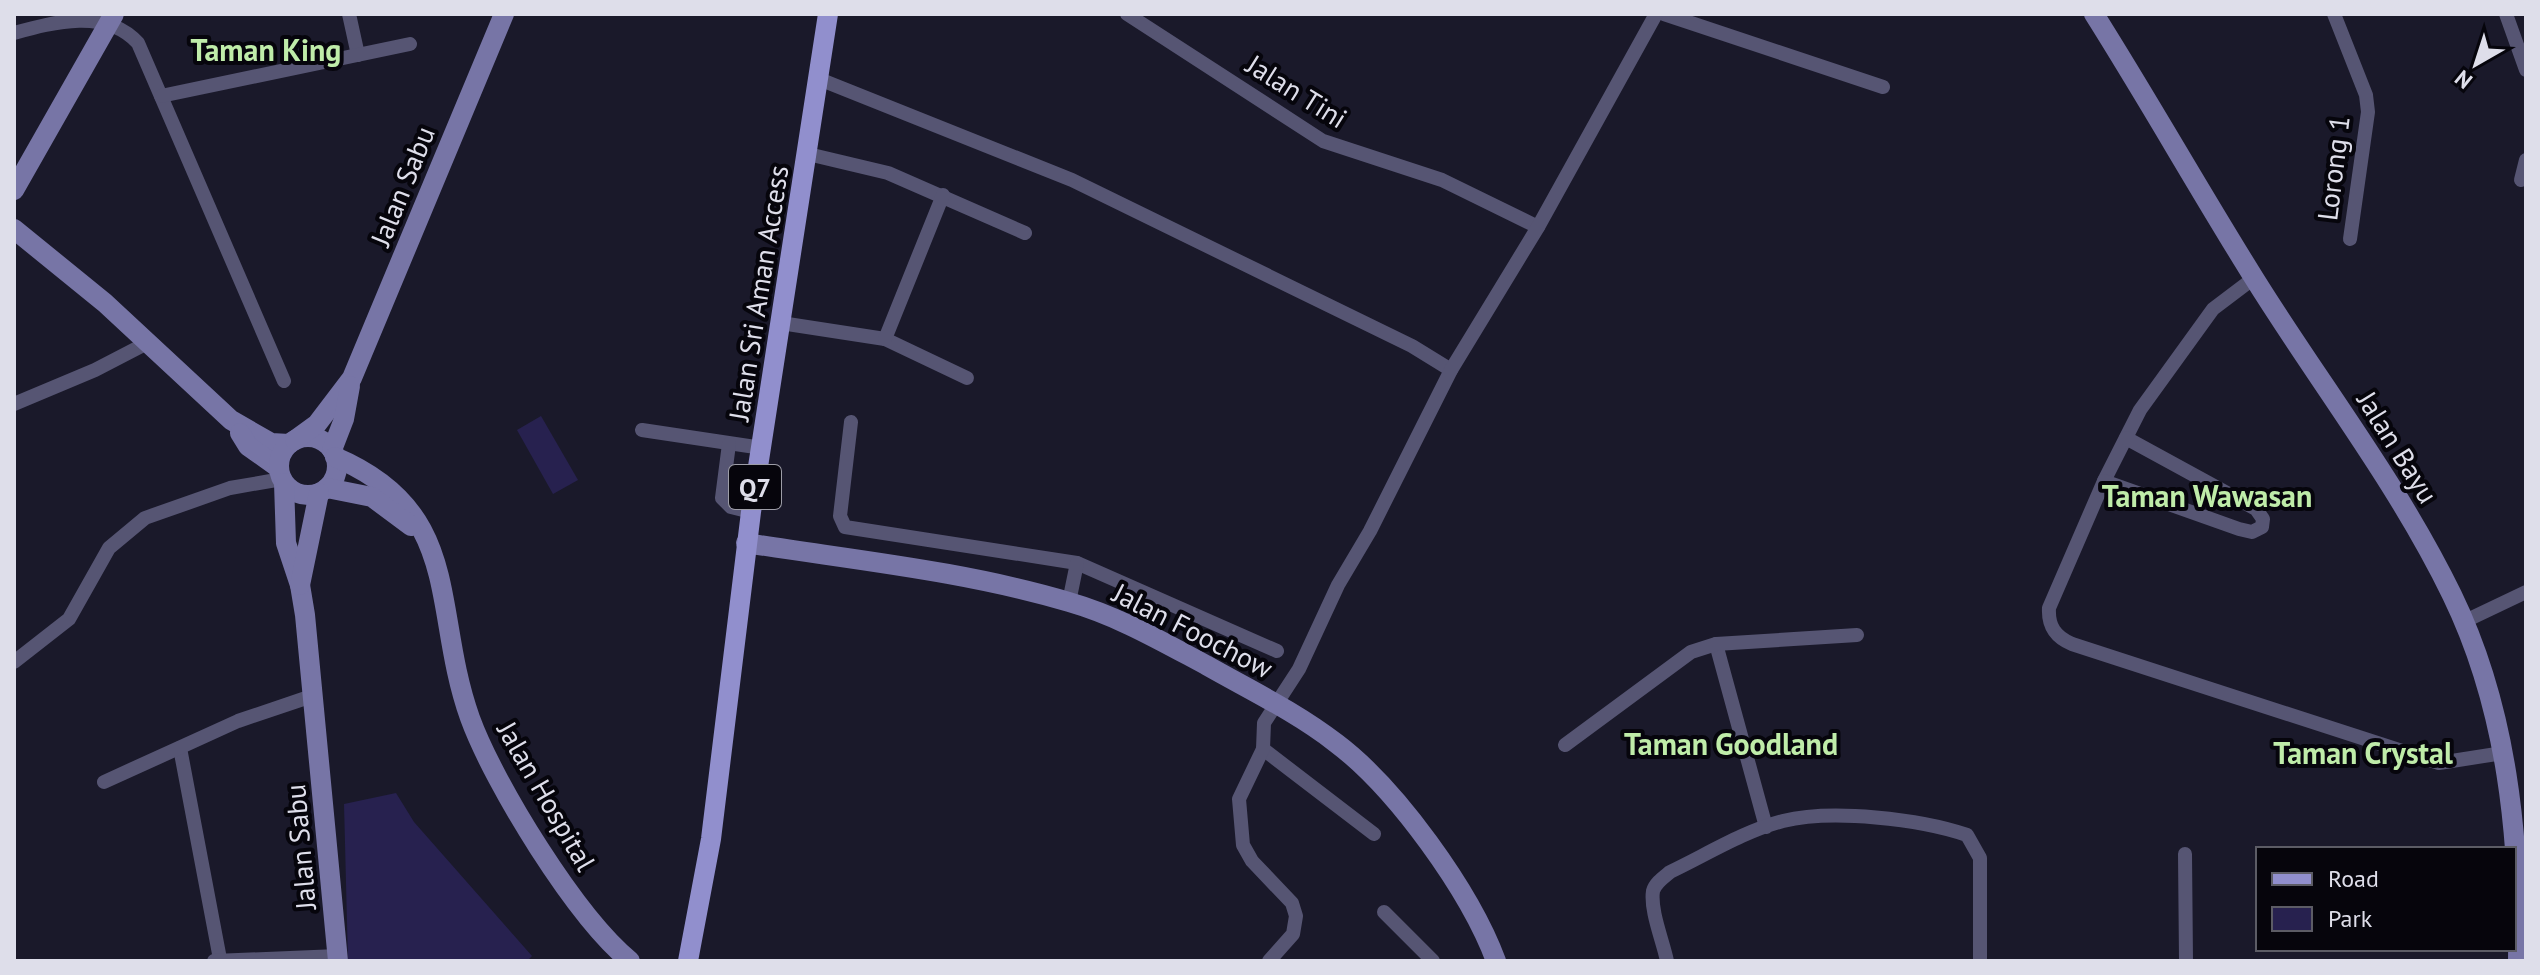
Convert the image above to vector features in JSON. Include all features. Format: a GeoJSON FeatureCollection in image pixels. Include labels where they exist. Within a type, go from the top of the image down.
{"type":"FeatureCollection","features":[{"type":"Feature","properties":{"kind":"main road","name":"Jalan Sri Aman Access"},"geometry":{"type":"LineString","coordinates":[[688,961],[715,810],[746,543],[828,14]]}},
{"type":"Feature","properties":{"kind":"main road","name":"Jalan Bayu"},"geometry":{"type":"LineString","coordinates":[[2094,14],[2254,278],[2376,460],[2426,546],[2463,622],[2482,673],[2520,818],[2518,961]]}},
{"type":"Feature","properties":{"kind":"main road","name":"Jalan Sabu"},"geometry":{"type":"LineString","coordinates":[[352,378],[502,15]]}},
{"type":"Feature","properties":{"kind":"main road"},"geometry":{"type":"LineString","coordinates":[[14,190],[111,19]]}},
{"type":"Feature","properties":{"kind":"main road"},"geometry":{"type":"LineString","coordinates":[[14,229],[149,342],[231,420],[248,446],[300,494],[323,490],[384,503],[430,547]]}},
{"type":"Feature","properties":{"kind":"main road"},"geometry":{"type":"LineString","coordinates":[[300,585],[286,543],[283,451],[317,424],[352,378]]}},
{"type":"Feature","properties":{"kind":"main road"},"geometry":{"type":"LineString","coordinates":[[300,585],[323,490],[336,474],[334,454],[352,378]]}},
{"type":"Feature","properties":{"kind":"main road"},"geometry":{"type":"LineString","coordinates":[[231,420],[271,443],[319,440],[334,454]]}},
{"type":"Feature","properties":{"kind":"main road","name":"Jalan Hospital"},"geometry":{"type":"LineString","coordinates":[[334,454],[369,471],[397,495],[422,528],[449,618],[456,675],[484,751],[592,924],[630,961]]}},
{"type":"Feature","properties":{"kind":"main road","name":"Jalan Foochow"},"geometry":{"type":"LineString","coordinates":[[746,543],[997,585],[1069,602],[1145,632],[1267,725],[1338,744],[1378,780],[1467,899],[1496,961]]}},
{"type":"Feature","properties":{"kind":"main road","name":"Jalan Sabu"},"geometry":{"type":"LineString","coordinates":[[300,585],[322,768],[338,958]]}},
{"type":"Feature","properties":{"kind":"street"},"geometry":{"type":"LineString","coordinates":[[349,14],[358,55]]}},
{"type":"Feature","properties":{"kind":"street","name":"Jalan Tini"},"geometry":{"type":"LineString","coordinates":[[1127,14],[1323,141],[1442,180],[1538,227]]}},
{"type":"Feature","properties":{"kind":"street"},"geometry":{"type":"LineString","coordinates":[[1269,961],[1293,934],[1296,916],[1292,903],[1252,861],[1243,845],[1239,799],[1267,725],[1299,669],[1338,585],[1370,531],[1451,370],[1538,227],[1656,14]]}},
{"type":"Feature","properties":{"kind":"street"},"geometry":{"type":"LineString","coordinates":[[1664,14],[1883,87]]}},
{"type":"Feature","properties":{"kind":"street","name":"Lorong 1"},"geometry":{"type":"LineString","coordinates":[[2334,14],[2366,95],[2368,112],[2350,239]]}},
{"type":"Feature","properties":{"kind":"street"},"geometry":{"type":"LineString","coordinates":[[2506,14],[2526,70]]}},
{"type":"Feature","properties":{"kind":"street"},"geometry":{"type":"LineString","coordinates":[[14,33],[56,21],[111,19],[138,43],[284,381]]}},
{"type":"Feature","properties":{"kind":"street"},"geometry":{"type":"LineString","coordinates":[[161,96],[410,44]]}},
{"type":"Feature","properties":{"kind":"street"},"geometry":{"type":"LineString","coordinates":[[819,79],[1072,180],[1412,346],[1451,370]]}},
{"type":"Feature","properties":{"kind":"street"},"geometry":{"type":"LineString","coordinates":[[808,154],[888,173],[1025,233]]}},
{"type":"Feature","properties":{"kind":"street"},"geometry":{"type":"LineString","coordinates":[[2521,180],[2526,160]]}},
{"type":"Feature","properties":{"kind":"street"},"geometry":{"type":"LineString","coordinates":[[885,339],[943,195]]}},
{"type":"Feature","properties":{"kind":"street"},"geometry":{"type":"LineString","coordinates":[[2254,278],[2213,309],[2140,410],[2104,481],[2049,608],[2051,626],[2063,640],[2439,763],[2503,753]]}},
{"type":"Feature","properties":{"kind":"street"},"geometry":{"type":"LineString","coordinates":[[781,323],[885,339],[967,378]]}},
{"type":"Feature","properties":{"kind":"street"},"geometry":{"type":"LineString","coordinates":[[14,404],[95,370],[149,342]]}},
{"type":"Feature","properties":{"kind":"street"},"geometry":{"type":"LineString","coordinates":[[851,422],[840,516],[845,527],[1077,563],[1277,651]]}},
{"type":"Feature","properties":{"kind":"street"},"geometry":{"type":"LineString","coordinates":[[642,430],[762,448]]}},
{"type":"Feature","properties":{"kind":"street"},"geometry":{"type":"LineString","coordinates":[[2104,481],[2248,532],[2262,527],[2263,519],[2256,509],[2126,438]]}},
{"type":"Feature","properties":{"kind":"street"},"geometry":{"type":"LineString","coordinates":[[729,444],[722,498],[731,507],[751,512]]}},
{"type":"Feature","properties":{"kind":"street"},"geometry":{"type":"LineString","coordinates":[[14,662],[69,619],[109,548],[145,518],[230,488],[282,477]]}},
{"type":"Feature","properties":{"kind":"street"},"geometry":{"type":"LineString","coordinates":[[1069,602],[1077,563]]}},
{"type":"Feature","properties":{"kind":"street"},"geometry":{"type":"LineString","coordinates":[[2463,622],[2526,592]]}},
{"type":"Feature","properties":{"kind":"street"},"geometry":{"type":"LineString","coordinates":[[1565,745],[1691,652],[1716,644],[1857,635]]}},
{"type":"Feature","properties":{"kind":"street"},"geometry":{"type":"LineString","coordinates":[[1716,644],[1766,827]]}},
{"type":"Feature","properties":{"kind":"street"},"geometry":{"type":"LineString","coordinates":[[104,782],[238,721],[312,696]]}},
{"type":"Feature","properties":{"kind":"street"},"geometry":{"type":"LineString","coordinates":[[1267,725],[1374,834]]}},
{"type":"Feature","properties":{"kind":"street"},"geometry":{"type":"LineString","coordinates":[[180,748],[217,960],[338,958]]}},
{"type":"Feature","properties":{"kind":"street"},"geometry":{"type":"LineString","coordinates":[[1667,961],[1653,892],[1658,882],[1670,872],[1766,827],[1809,817],[1854,817],[1945,828],[1967,835],[1980,858],[1980,961]]}},
{"type":"Feature","properties":{"kind":"street"},"geometry":{"type":"LineString","coordinates":[[2185,854],[2186,961]]}},
{"type":"Feature","properties":{"kind":"street"},"geometry":{"type":"LineString","coordinates":[[1384,912],[1433,961]]}},
{"type":"Feature","properties":{"kind":"green space"},"geometry":{"type":"Polygon","coordinates":[[[541,416],[578,480],[553,494],[517,430],[541,416]]]}},
{"type":"Feature","properties":{"kind":"green space"},"geometry":{"type":"Polygon","coordinates":[[[396,793],[414,822],[532,956],[527,961],[348,961],[344,804],[396,793]]]}},
{"type":"Feature","properties":{"kind":"district","name":"Taman King"},"geometry":{"type":"Point","coordinates":[266,49]}},
{"type":"Feature","properties":{"kind":"district","name":"Taman Wawasan"},"geometry":{"type":"Point","coordinates":[2207,495]}},
{"type":"Feature","properties":{"kind":"district","name":"Taman Goodland"},"geometry":{"type":"Point","coordinates":[1731,743]}},
{"type":"Feature","properties":{"kind":"district","name":"Taman Crystal"},"geometry":{"type":"Point","coordinates":[2363,752]}}]}
